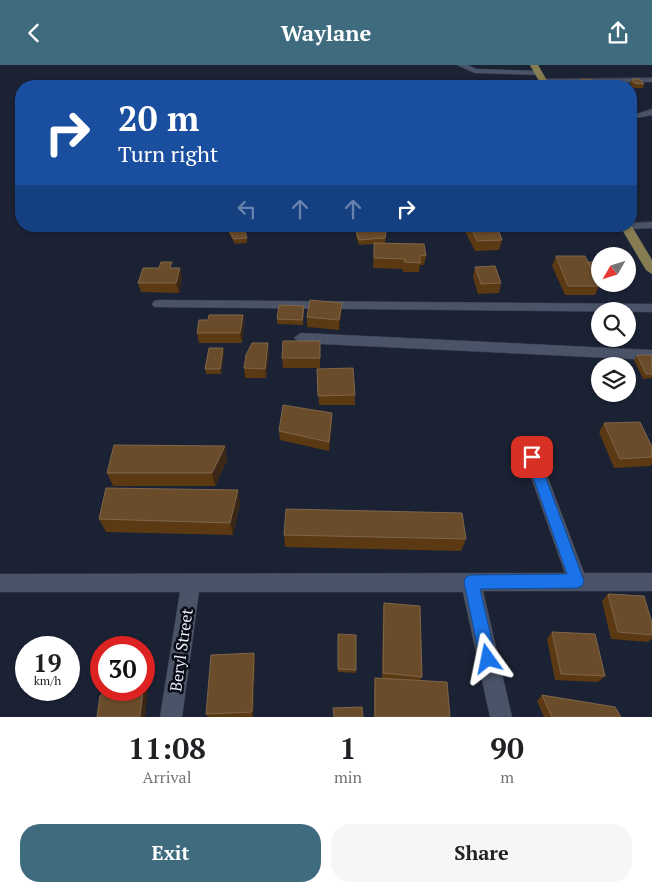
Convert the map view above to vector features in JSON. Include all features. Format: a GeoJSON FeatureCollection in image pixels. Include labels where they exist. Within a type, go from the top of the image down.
{"type":"FeatureCollection","features":[{"type":"Feature","properties":{"kind":"main road"},"geometry":{"type":"LineString","coordinates":[[536,69],[543,80]]}},
{"type":"Feature","properties":{"kind":"main road"},"geometry":{"type":"LineString","coordinates":[[630,232],[652,270]]}},
{"type":"Feature","properties":{"kind":"street"},"geometry":{"type":"LineString","coordinates":[[461,65],[475,71],[536,69]]}},
{"type":"Feature","properties":{"kind":"street"},"geometry":{"type":"LineString","coordinates":[[637,81],[652,80]]}},
{"type":"Feature","properties":{"kind":"street"},"geometry":{"type":"LineString","coordinates":[[637,115],[652,112]]}},
{"type":"Feature","properties":{"kind":"street"},"geometry":{"type":"LineString","coordinates":[[637,226],[652,225]]}},
{"type":"Feature","properties":{"kind":"street"},"geometry":{"type":"LineString","coordinates":[[158,304],[652,308]]}},
{"type":"Feature","properties":{"kind":"street"},"geometry":{"type":"LineString","coordinates":[[301,338],[652,355]]}},
{"type":"Feature","properties":{"kind":"street"},"geometry":{"type":"LineString","coordinates":[[532,457],[577,581]]}},
{"type":"Feature","properties":{"kind":"street","name":"Beryl Street"},"geometry":{"type":"LineString","coordinates":[[171,717],[191,582]]}},
{"type":"Feature","properties":{"kind":"street"},"geometry":{"type":"LineString","coordinates":[[471,582],[501,717]]}},
{"type":"Feature","properties":{"kind":"street"},"geometry":{"type":"LineString","coordinates":[[0,583],[652,582]]}},
{"type":"Feature","properties":{"kind":"building"},"geometry":{"type":"Polygon","coordinates":[[[639,79],[644,84],[637,83],[637,80],[632,80],[639,79]]]}},
{"type":"Feature","properties":{"kind":"building"},"geometry":{"type":"Polygon","coordinates":[[[230,232],[245,232],[247,238],[234,239],[230,232]]]}},
{"type":"Feature","properties":{"kind":"building"},"geometry":{"type":"Polygon","coordinates":[[[356,232],[386,232],[385,238],[359,240],[356,232]]]}},
{"type":"Feature","properties":{"kind":"building"},"geometry":{"type":"Polygon","coordinates":[[[473,232],[499,232],[502,240],[477,241],[473,232]]]}},
{"type":"Feature","properties":{"kind":"building"},"geometry":{"type":"Polygon","coordinates":[[[374,243],[424,244],[426,256],[420,255],[420,263],[404,262],[406,259],[374,258],[374,243]]]}},
{"type":"Feature","properties":{"kind":"building"},"geometry":{"type":"Polygon","coordinates":[[[556,256],[585,256],[591,269],[591,286],[568,286],[556,256]]]}},
{"type":"Feature","properties":{"kind":"building"},"geometry":{"type":"Polygon","coordinates":[[[161,262],[172,262],[170,268],[180,268],[176,283],[138,283],[143,268],[159,268],[161,262]]]}},
{"type":"Feature","properties":{"kind":"building"},"geometry":{"type":"Polygon","coordinates":[[[495,266],[501,283],[481,284],[475,267],[495,266]]]}},
{"type":"Feature","properties":{"kind":"building"},"geometry":{"type":"Polygon","coordinates":[[[310,300],[342,303],[339,320],[307,317],[310,300]]]}},
{"type":"Feature","properties":{"kind":"building"},"geometry":{"type":"Polygon","coordinates":[[[279,305],[304,306],[302,320],[277,319],[279,305]]]}},
{"type":"Feature","properties":{"kind":"building"},"geometry":{"type":"Polygon","coordinates":[[[209,315],[243,315],[240,333],[197,333],[199,320],[208,320],[209,315]]]}},
{"type":"Feature","properties":{"kind":"building"},"geometry":{"type":"Polygon","coordinates":[[[283,341],[320,341],[320,358],[282,358],[283,341]]]}},
{"type":"Feature","properties":{"kind":"building"},"geometry":{"type":"Polygon","coordinates":[[[252,343],[268,343],[265,369],[244,368],[246,355],[252,343]]]}},
{"type":"Feature","properties":{"kind":"building"},"geometry":{"type":"Polygon","coordinates":[[[209,348],[223,348],[220,369],[205,369],[209,348]]]}},
{"type":"Feature","properties":{"kind":"building"},"geometry":{"type":"Polygon","coordinates":[[[637,355],[652,355],[652,374],[646,374],[637,355]]]}},
{"type":"Feature","properties":{"kind":"building"},"geometry":{"type":"Polygon","coordinates":[[[353,368],[355,395],[318,396],[317,369],[353,368]]]}},
{"type":"Feature","properties":{"kind":"building"},"geometry":{"type":"Polygon","coordinates":[[[283,405],[332,413],[329,442],[279,431],[283,405]]]}},
{"type":"Feature","properties":{"kind":"building"},"geometry":{"type":"Polygon","coordinates":[[[640,422],[652,447],[652,457],[620,459],[604,423],[640,422]]]}},
{"type":"Feature","properties":{"kind":"building"},"geometry":{"type":"Polygon","coordinates":[[[114,445],[225,446],[212,473],[107,473],[114,445]]]}},
{"type":"Feature","properties":{"kind":"building"},"geometry":{"type":"Polygon","coordinates":[[[106,488],[238,490],[230,523],[99,519],[106,488]]]}},
{"type":"Feature","properties":{"kind":"building"},"geometry":{"type":"Polygon","coordinates":[[[286,509],[462,513],[466,539],[284,535],[286,509]]]}},
{"type":"Feature","properties":{"kind":"building"},"geometry":{"type":"Polygon","coordinates":[[[608,594],[644,596],[652,623],[652,635],[618,632],[608,594]]]}},
{"type":"Feature","properties":{"kind":"building"},"geometry":{"type":"Polygon","coordinates":[[[384,603],[420,606],[422,677],[383,673],[384,603]]]}},
{"type":"Feature","properties":{"kind":"building"},"geometry":{"type":"Polygon","coordinates":[[[552,632],[595,634],[605,676],[561,674],[552,632]]]}},
{"type":"Feature","properties":{"kind":"building"},"geometry":{"type":"Polygon","coordinates":[[[338,634],[356,635],[356,670],[338,669],[338,634]]]}},
{"type":"Feature","properties":{"kind":"building"},"geometry":{"type":"Polygon","coordinates":[[[254,653],[252,712],[206,714],[211,655],[254,653]]]}},
{"type":"Feature","properties":{"kind":"building"},"geometry":{"type":"Polygon","coordinates":[[[375,678],[447,682],[450,717],[375,717],[375,678]]]}},
{"type":"Feature","properties":{"kind":"building"},"geometry":{"type":"Polygon","coordinates":[[[542,695],[615,707],[621,717],[552,717],[542,695]]]}},
{"type":"Feature","properties":{"kind":"building"},"geometry":{"type":"Polygon","coordinates":[[[99,701],[142,701],[140,717],[97,717],[99,701]]]}},
{"type":"Feature","properties":{"kind":"building"},"geometry":{"type":"Polygon","coordinates":[[[362,707],[363,717],[334,717],[333,708],[362,707]]]}},
{"type":"Feature","properties":{"kind":"route"},"geometry":{"type":"LineString","coordinates":[[488,659],[471,582],[577,581],[532,457]]}}]}
